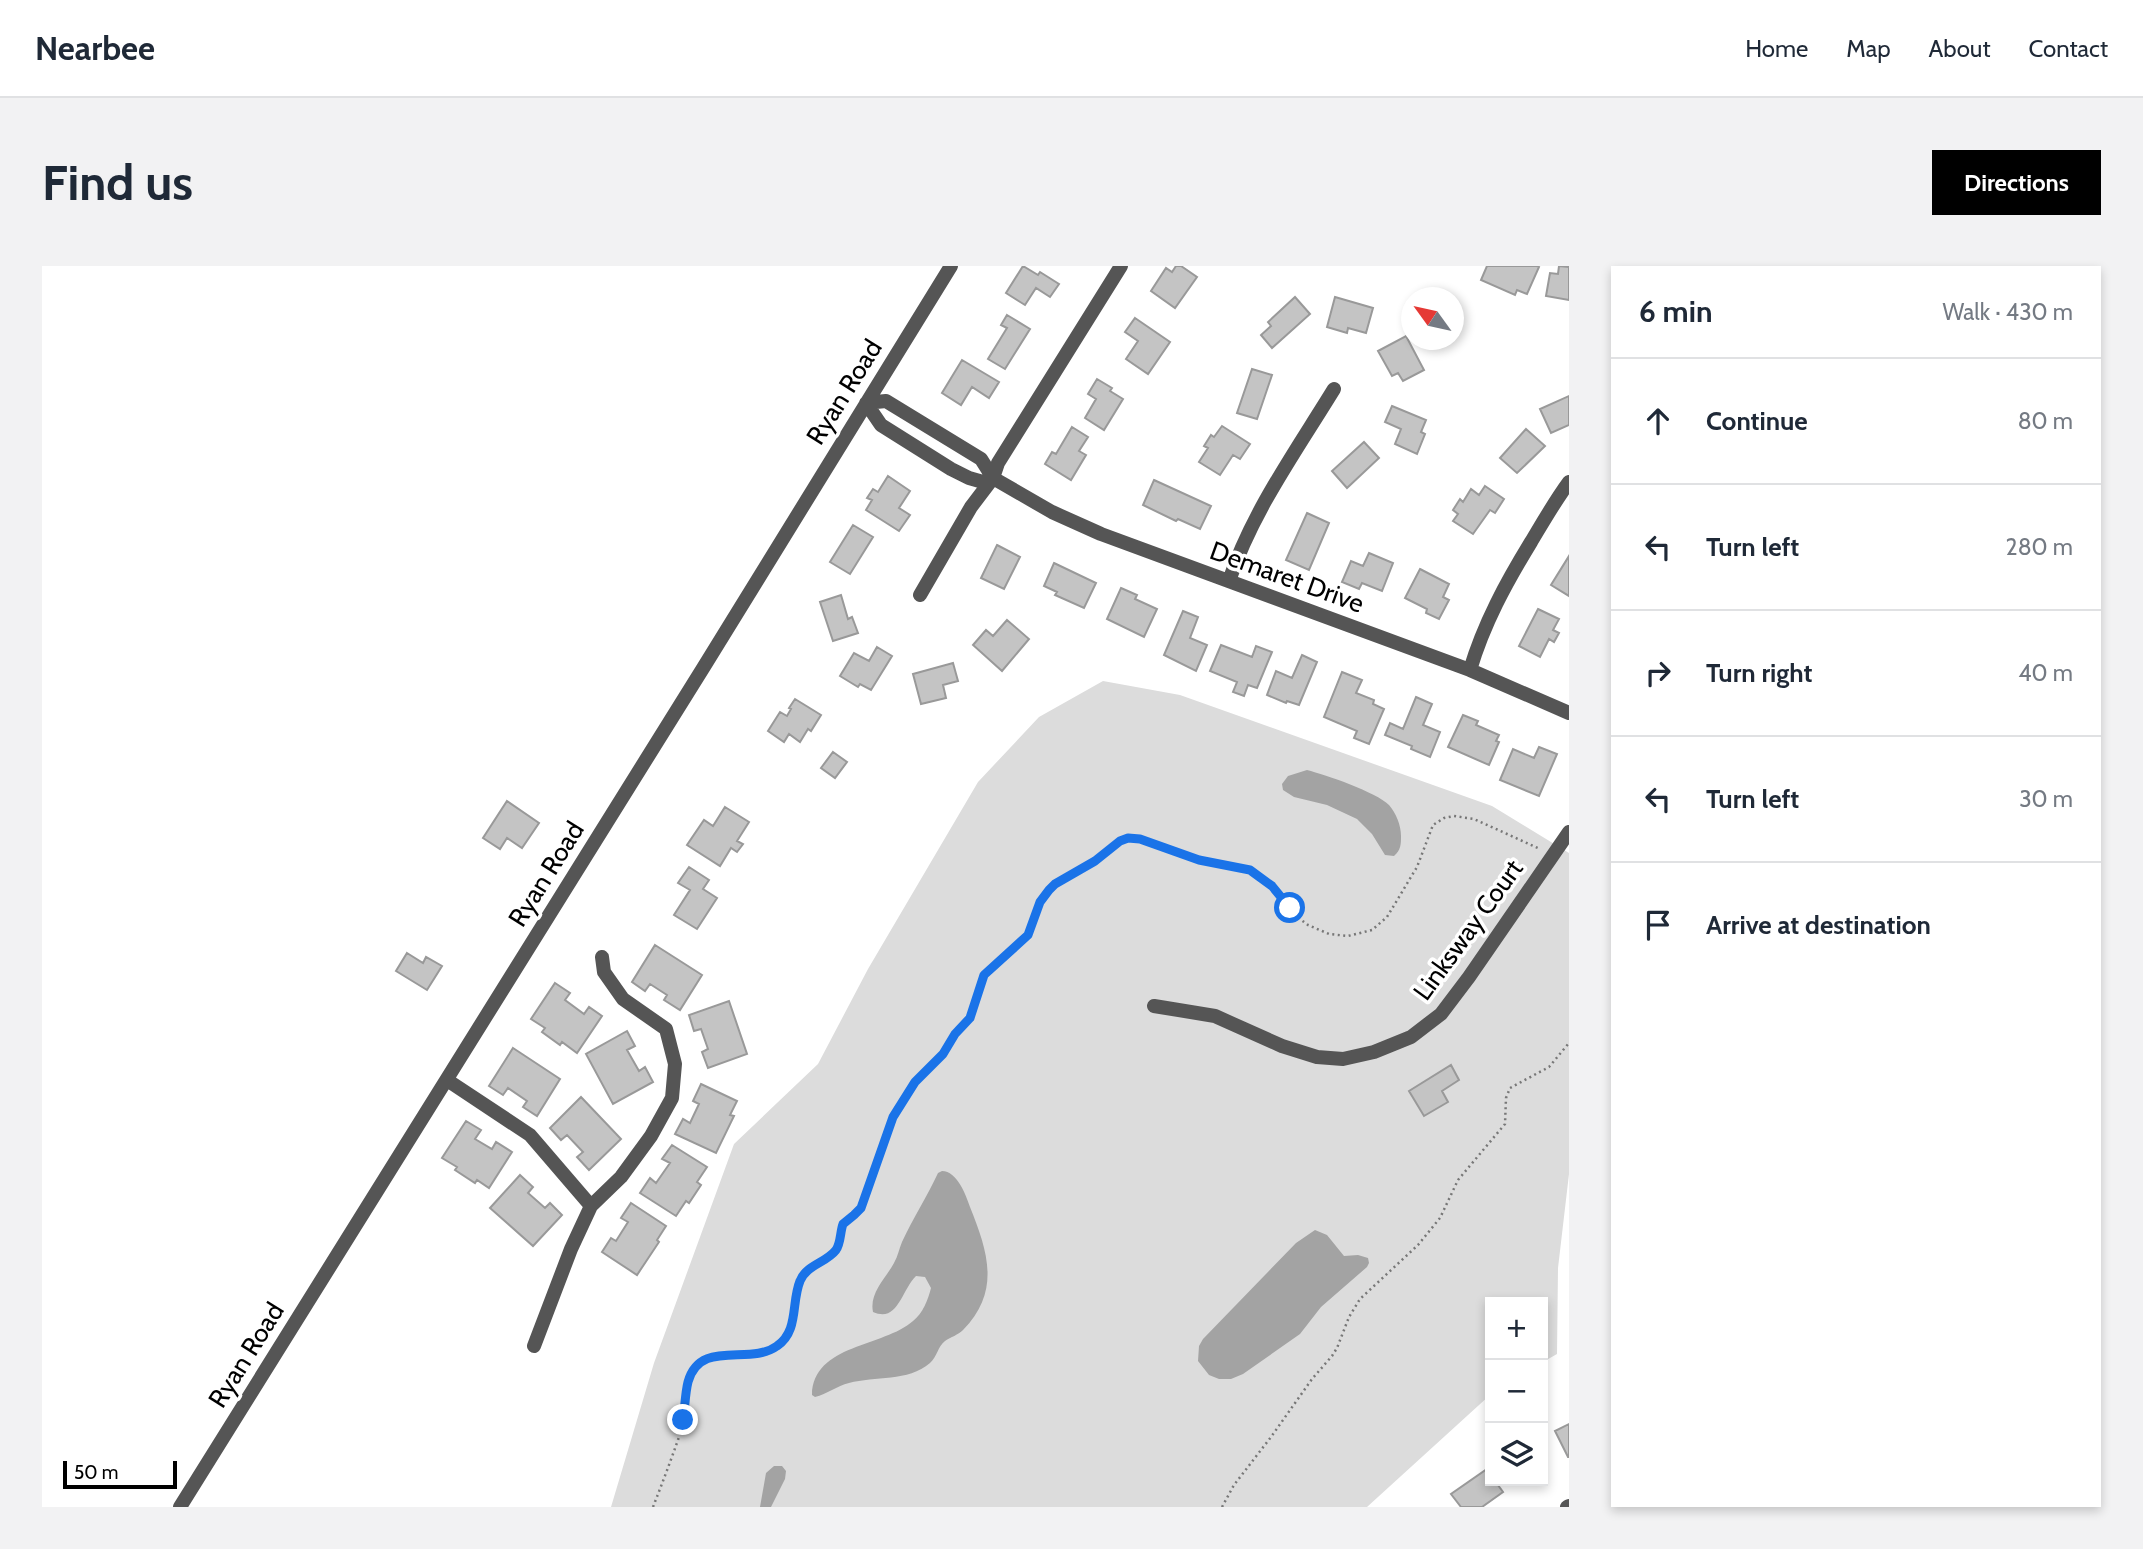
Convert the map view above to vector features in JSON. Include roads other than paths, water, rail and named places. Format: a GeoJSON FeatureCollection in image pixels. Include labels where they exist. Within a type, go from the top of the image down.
{"type":"FeatureCollection","features":[{"type":"Feature","properties":{"kind":"street","name":"Ryan Road"},"geometry":{"type":"LineString","coordinates":[[186,1505],[951,266]]}},
{"type":"Feature","properties":{"kind":"street"},"geometry":{"type":"LineString","coordinates":[[920,596],[971,507],[993,478],[998,463],[1121,266]]}},
{"type":"Feature","properties":{"kind":"street"},"geometry":{"type":"LineString","coordinates":[[1228,581],[1256,515],[1334,389]]}},
{"type":"Feature","properties":{"kind":"street","name":"Demaret Drive"},"geometry":{"type":"LineString","coordinates":[[993,478],[983,482],[951,470],[881,425],[866,403],[886,401],[981,459],[993,478],[1052,512],[1101,534],[1470,670],[1569,713]]}},
{"type":"Feature","properties":{"kind":"street"},"geometry":{"type":"LineString","coordinates":[[1470,670],[1479,642],[1503,588],[1569,482]]}},
{"type":"Feature","properties":{"kind":"street","name":"Linksway Court"},"geometry":{"type":"LineString","coordinates":[[1154,1006],[1215,1016],[1282,1046],[1317,1057],[1343,1059],[1374,1052],[1410,1037],[1441,1013],[1469,977],[1569,832]]}},
{"type":"Feature","properties":{"kind":"street"},"geometry":{"type":"LineString","coordinates":[[534,1346],[570,1249],[592,1206],[621,1177],[651,1136],[672,1098],[674,1064],[666,1030],[623,999],[604,972],[602,957]]}},
{"type":"Feature","properties":{"kind":"street"},"geometry":{"type":"LineString","coordinates":[[446,1080],[530,1135],[592,1206]]}}]}
